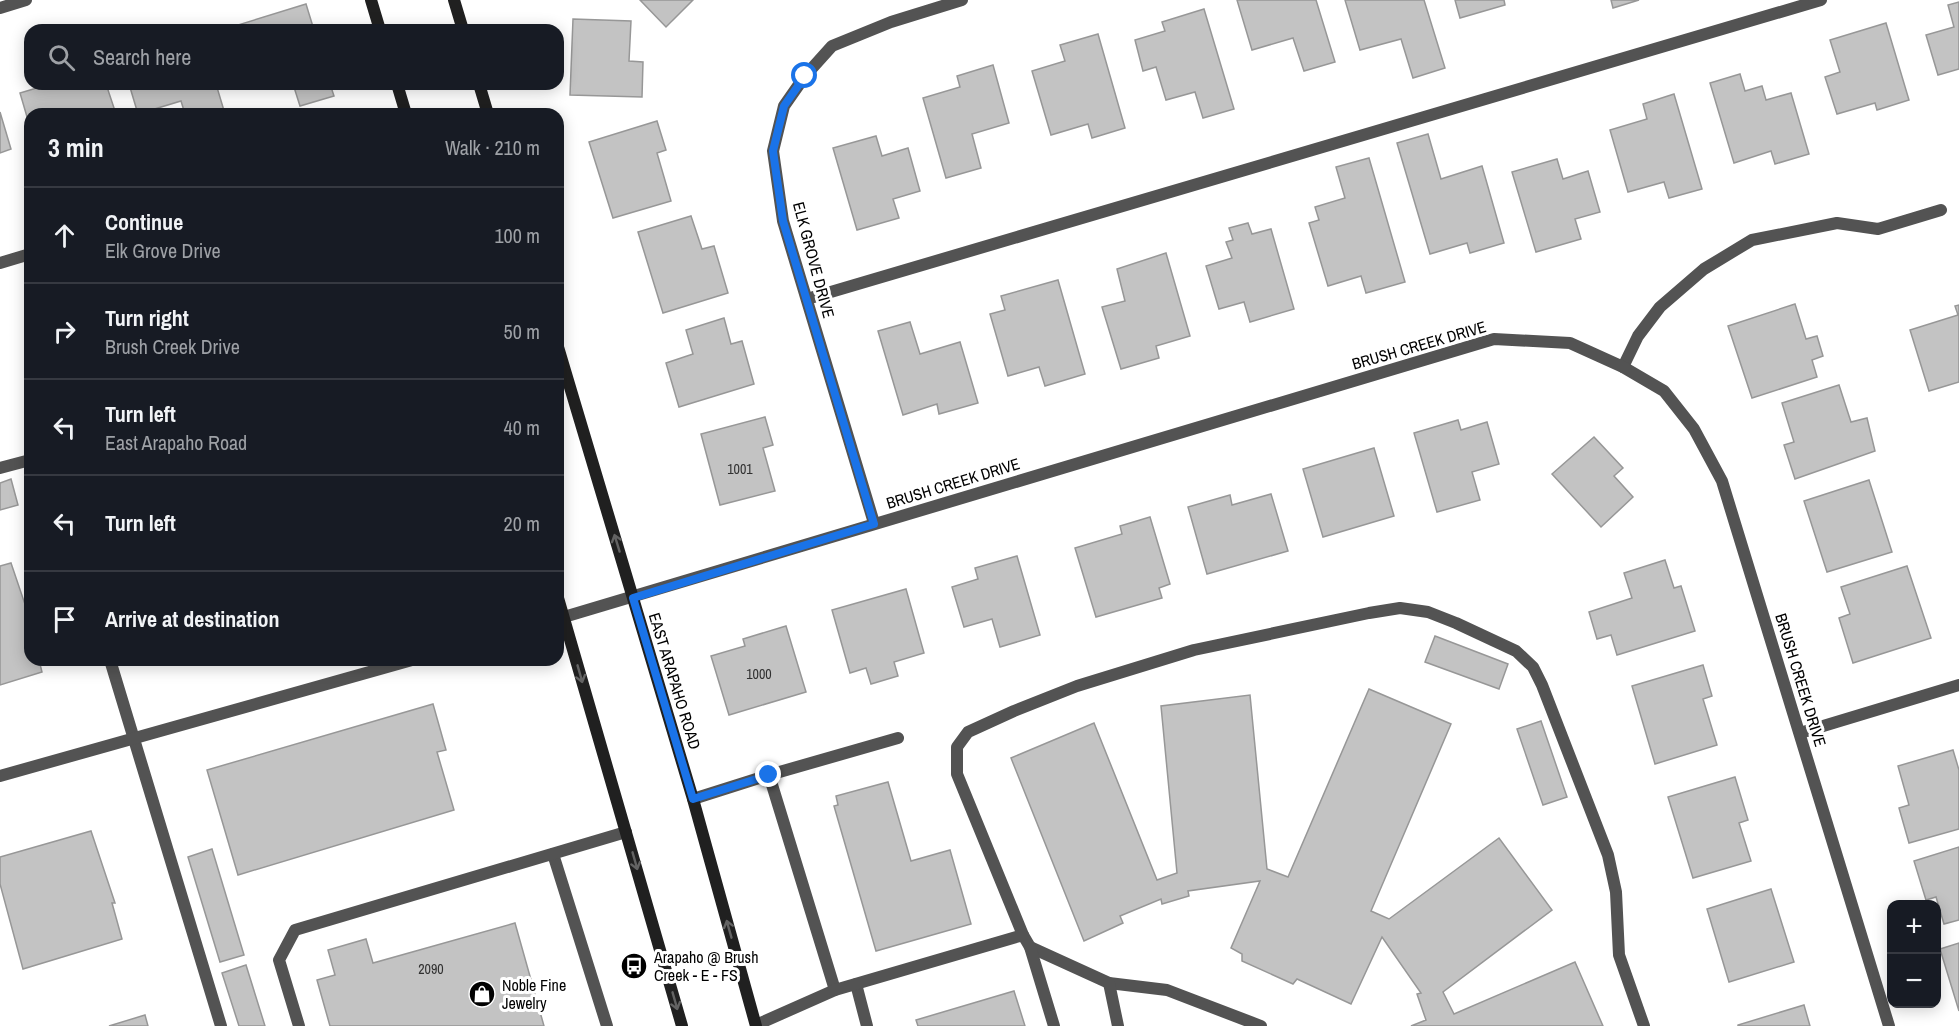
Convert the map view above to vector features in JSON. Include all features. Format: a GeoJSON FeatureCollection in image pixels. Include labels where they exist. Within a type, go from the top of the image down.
{"type":"FeatureCollection","features":[{"type":"Feature","properties":{"kind":"main road"},"geometry":{"type":"LineString","coordinates":[[371,0],[378,24]]}},
{"type":"Feature","properties":{"kind":"main road"},"geometry":{"type":"LineString","coordinates":[[454,0],[461,24]]}},
{"type":"Feature","properties":{"kind":"main road"},"geometry":{"type":"LineString","coordinates":[[399,90],[404,108]]}},
{"type":"Feature","properties":{"kind":"main road"},"geometry":{"type":"LineString","coordinates":[[481,90],[486,108]]}},
{"type":"Feature","properties":{"kind":"main road","name":"EAST ARAPAHO ROAD"},"geometry":{"type":"LineString","coordinates":[[564,367],[693,799],[756,1026]]}},
{"type":"Feature","properties":{"kind":"main road"},"geometry":{"type":"LineString","coordinates":[[564,628],[682,1026]]}},
{"type":"Feature","properties":{"kind":"street"},"geometry":{"type":"LineString","coordinates":[[0,8],[26,0]]}},
{"type":"Feature","properties":{"kind":"street","name":"ELK GROVE DRIVE"},"geometry":{"type":"LineString","coordinates":[[874,524],[783,221],[773,151],[784,106],[805,76],[832,46],[891,22],[962,0]]}},
{"type":"Feature","properties":{"kind":"street"},"geometry":{"type":"LineString","coordinates":[[807,298],[1821,0]]}},
{"type":"Feature","properties":{"kind":"street"},"geometry":{"type":"LineString","coordinates":[[1623,367],[1638,336],[1660,307],[1704,269],[1752,240],[1837,223],[1878,229],[1941,210]]}},
{"type":"Feature","properties":{"kind":"street"},"geometry":{"type":"LineString","coordinates":[[0,263],[24,256]]}},
{"type":"Feature","properties":{"kind":"street","name":"BRUSH CREEK DRIVE"},"geometry":{"type":"LineString","coordinates":[[564,617],[1494,339],[1570,343],[1623,367],[1664,391],[1694,429],[1722,480],[1889,1026]]}},
{"type":"Feature","properties":{"kind":"street"},"geometry":{"type":"LineString","coordinates":[[0,468],[24,462]]}},
{"type":"Feature","properties":{"kind":"street"},"geometry":{"type":"LineString","coordinates":[[1054,1026],[1030,947],[957,774],[957,747],[968,732],[984,723],[1077,686],[1194,650],[1370,612],[1400,609],[1428,612],[1516,651],[1533,667],[1556,715],[1608,855],[1616,892],[1619,955],[1644,1026]]}},
{"type":"Feature","properties":{"kind":"street"},"geometry":{"type":"LineString","coordinates":[[112,666],[221,1026]]}},
{"type":"Feature","properties":{"kind":"street"},"geometry":{"type":"LineString","coordinates":[[0,776],[391,666]]}},
{"type":"Feature","properties":{"kind":"street"},"geometry":{"type":"LineString","coordinates":[[1800,733],[1959,685]]}},
{"type":"Feature","properties":{"kind":"street"},"geometry":{"type":"LineString","coordinates":[[693,799],[898,738]]}},
{"type":"Feature","properties":{"kind":"street"},"geometry":{"type":"LineString","coordinates":[[769,775],[835,990]]}},
{"type":"Feature","properties":{"kind":"street"},"geometry":{"type":"LineString","coordinates":[[299,1026],[279,960],[295,930],[626,832]]}},
{"type":"Feature","properties":{"kind":"street"},"geometry":{"type":"LineString","coordinates":[[553,854],[607,1026]]}},
{"type":"Feature","properties":{"kind":"street"},"geometry":{"type":"LineString","coordinates":[[756,1026],[835,990],[1023,935]]}},
{"type":"Feature","properties":{"kind":"street"},"geometry":{"type":"LineString","coordinates":[[1030,947],[1109,982],[1167,990],[1261,1026]]}},
{"type":"Feature","properties":{"kind":"street"},"geometry":{"type":"LineString","coordinates":[[1109,982],[1118,1026]]}},
{"type":"Feature","properties":{"kind":"street"},"geometry":{"type":"LineString","coordinates":[[856,984],[867,1026]]}},
{"type":"Feature","properties":{"kind":"building"},"geometry":{"type":"Polygon","coordinates":[[[640,0],[693,0],[666,27],[640,0]]]}},
{"type":"Feature","properties":{"kind":"building"},"geometry":{"type":"Polygon","coordinates":[[[1237,0],[1316,0],[1335,62],[1304,71],[1293,38],[1252,50],[1237,0]]]}},
{"type":"Feature","properties":{"kind":"building"},"geometry":{"type":"Polygon","coordinates":[[[1345,0],[1424,0],[1445,68],[1413,78],[1401,39],[1360,50],[1345,0]]]}},
{"type":"Feature","properties":{"kind":"building"},"geometry":{"type":"Polygon","coordinates":[[[1455,0],[1504,0],[1505,5],[1460,18],[1455,0]]]}},
{"type":"Feature","properties":{"kind":"building"},"geometry":{"type":"Polygon","coordinates":[[[1611,0],[1639,0],[1613,8],[1611,0]]]}},
{"type":"Feature","properties":{"kind":"building"},"geometry":{"type":"Polygon","coordinates":[[[1959,2],[1959,69],[1938,75],[1926,35],[1954,27],[1948,5],[1959,2]]]}},
{"type":"Feature","properties":{"kind":"building"},"geometry":{"type":"Polygon","coordinates":[[[306,4],[312,24],[241,24],[306,4]]]}},
{"type":"Feature","properties":{"kind":"building"},"geometry":{"type":"Polygon","coordinates":[[[1204,9],[1234,109],[1203,118],[1195,92],[1166,100],[1156,67],[1143,71],[1135,40],[1165,31],[1162,22],[1204,9]]]}},
{"type":"Feature","properties":{"kind":"building"},"geometry":{"type":"Polygon","coordinates":[[[573,19],[631,21],[629,61],[643,62],[642,97],[570,95],[573,19]]]}},
{"type":"Feature","properties":{"kind":"building"},"geometry":{"type":"Polygon","coordinates":[[[1886,23],[1909,100],[1877,110],[1875,103],[1837,114],[1825,77],[1840,72],[1830,40],[1886,23]]]}},
{"type":"Feature","properties":{"kind":"building"},"geometry":{"type":"Polygon","coordinates":[[[1098,34],[1125,128],[1092,138],[1088,124],[1051,135],[1032,71],[1065,61],[1060,45],[1098,34]]]}},
{"type":"Feature","properties":{"kind":"building"},"geometry":{"type":"Polygon","coordinates":[[[993,65],[1009,123],[972,134],[981,168],[946,178],[923,98],[960,87],[957,76],[993,65]]]}},
{"type":"Feature","properties":{"kind":"building"},"geometry":{"type":"Polygon","coordinates":[[[1740,74],[1745,91],[1762,86],[1766,100],[1791,93],[1809,154],[1775,164],[1771,151],[1734,163],[1710,83],[1740,74]]]}},
{"type":"Feature","properties":{"kind":"building"},"geometry":{"type":"Polygon","coordinates":[[[30,90],[108,90],[114,108],[24,108],[20,93],[30,90]]]}},
{"type":"Feature","properties":{"kind":"building"},"geometry":{"type":"Polygon","coordinates":[[[131,90],[218,90],[223,108],[183,108],[181,101],[158,108],[136,108],[131,90]]]}},
{"type":"Feature","properties":{"kind":"building"},"geometry":{"type":"Polygon","coordinates":[[[295,90],[332,90],[334,96],[300,106],[295,90]]]}},
{"type":"Feature","properties":{"kind":"building"},"geometry":{"type":"Polygon","coordinates":[[[1674,94],[1702,189],[1669,198],[1664,182],[1628,192],[1610,130],[1647,119],[1643,104],[1674,94]]]}},
{"type":"Feature","properties":{"kind":"building"},"geometry":{"type":"Polygon","coordinates":[[[0,112],[11,149],[0,153],[0,112]]]}},
{"type":"Feature","properties":{"kind":"building"},"geometry":{"type":"Polygon","coordinates":[[[657,121],[666,150],[657,153],[671,201],[613,218],[589,142],[657,121]]]}},
{"type":"Feature","properties":{"kind":"building"},"geometry":{"type":"Polygon","coordinates":[[[1428,134],[1441,179],[1482,166],[1504,243],[1470,253],[1467,243],[1430,254],[1397,143],[1428,134]]]}},
{"type":"Feature","properties":{"kind":"building"},"geometry":{"type":"Polygon","coordinates":[[[876,136],[882,156],[908,148],[920,191],[893,199],[899,218],[857,230],[833,148],[876,136]]]}},
{"type":"Feature","properties":{"kind":"building"},"geometry":{"type":"Polygon","coordinates":[[[1369,158],[1405,282],[1366,293],[1361,276],[1328,286],[1309,223],[1319,220],[1315,207],[1345,198],[1336,167],[1369,158]]]}},
{"type":"Feature","properties":{"kind":"building"},"geometry":{"type":"Polygon","coordinates":[[[1557,159],[1563,179],[1588,171],[1600,212],[1575,219],[1581,239],[1536,252],[1512,172],[1557,159]]]}},
{"type":"Feature","properties":{"kind":"building"},"geometry":{"type":"Polygon","coordinates":[[[691,216],[702,249],[714,246],[728,293],[663,313],[638,232],[691,216]]]}},
{"type":"Feature","properties":{"kind":"building"},"geometry":{"type":"Polygon","coordinates":[[[1248,223],[1252,234],[1271,229],[1294,309],[1250,322],[1244,302],[1219,309],[1206,266],[1232,258],[1226,242],[1233,240],[1229,228],[1248,223]]]}},
{"type":"Feature","properties":{"kind":"building"},"geometry":{"type":"Polygon","coordinates":[[[1166,253],[1190,336],[1156,346],[1159,358],[1121,369],[1102,307],[1125,301],[1117,269],[1166,253]]]}},
{"type":"Feature","properties":{"kind":"building"},"geometry":{"type":"Polygon","coordinates":[[[1058,280],[1085,374],[1045,386],[1039,367],[1008,376],[990,314],[1005,310],[1001,296],[1058,280]]]}},
{"type":"Feature","properties":{"kind":"building"},"geometry":{"type":"Polygon","coordinates":[[[1795,304],[1806,339],[1817,336],[1823,356],[1812,360],[1817,377],[1752,398],[1728,326],[1795,304]]]}},
{"type":"Feature","properties":{"kind":"building"},"geometry":{"type":"Polygon","coordinates":[[[1959,305],[1959,382],[1929,391],[1910,330],[1958,315],[1955,306],[1959,305]]]}},
{"type":"Feature","properties":{"kind":"building"},"geometry":{"type":"Polygon","coordinates":[[[724,318],[731,344],[742,341],[754,384],[679,407],[666,363],[693,354],[686,330],[724,318]]]}},
{"type":"Feature","properties":{"kind":"building"},"geometry":{"type":"Polygon","coordinates":[[[910,322],[920,354],[960,342],[978,403],[939,414],[937,404],[903,415],[878,331],[910,322]]]}},
{"type":"Feature","properties":{"kind":"building"},"geometry":{"type":"Polygon","coordinates":[[[1839,385],[1851,422],[1867,418],[1875,451],[1795,479],[1784,445],[1794,442],[1782,403],[1839,385]]]}},
{"type":"Feature","properties":{"kind":"building"},"geometry":{"type":"Polygon","coordinates":[[[765,417],[773,445],[763,448],[775,491],[720,505],[701,434],[765,417]]]}},
{"type":"Feature","properties":{"kind":"building"},"geometry":{"type":"Polygon","coordinates":[[[1458,420],[1461,430],[1487,422],[1499,464],[1472,472],[1480,500],[1437,512],[1414,433],[1458,420]]]}},
{"type":"Feature","properties":{"kind":"building"},"geometry":{"type":"Polygon","coordinates":[[[1594,437],[1623,468],[1614,476],[1633,497],[1601,527],[1552,474],[1594,437]]]}},
{"type":"Feature","properties":{"kind":"building"},"geometry":{"type":"Polygon","coordinates":[[[1374,448],[1394,516],[1323,537],[1303,469],[1374,448]]]}},
{"type":"Feature","properties":{"kind":"building"},"geometry":{"type":"Polygon","coordinates":[[[11,479],[18,505],[0,510],[0,483],[11,479]]]}},
{"type":"Feature","properties":{"kind":"building"},"geometry":{"type":"Polygon","coordinates":[[[1869,480],[1892,552],[1827,572],[1804,501],[1869,480]]]}},
{"type":"Feature","properties":{"kind":"building"},"geometry":{"type":"Polygon","coordinates":[[[1271,494],[1288,551],[1207,574],[1188,507],[1230,495],[1232,505],[1271,494]]]}},
{"type":"Feature","properties":{"kind":"building"},"geometry":{"type":"Polygon","coordinates":[[[1150,517],[1170,584],[1159,588],[1162,598],[1096,617],[1075,548],[1122,534],[1120,526],[1150,517]]]}},
{"type":"Feature","properties":{"kind":"building"},"geometry":{"type":"Polygon","coordinates":[[[1017,556],[1040,635],[1000,647],[992,619],[964,627],[952,587],[978,579],[975,568],[1017,556]]]}},
{"type":"Feature","properties":{"kind":"building"},"geometry":{"type":"Polygon","coordinates":[[[1665,560],[1674,588],[1681,586],[1695,631],[1617,655],[1611,635],[1597,639],[1589,612],[1632,598],[1624,573],[1665,560]]]}},
{"type":"Feature","properties":{"kind":"building"},"geometry":{"type":"Polygon","coordinates":[[[11,563],[24,601],[24,666],[40,666],[42,672],[0,685],[0,566],[11,563]]]}},
{"type":"Feature","properties":{"kind":"building"},"geometry":{"type":"Polygon","coordinates":[[[1907,566],[1931,638],[1853,663],[1839,618],[1850,614],[1841,587],[1907,566]]]}},
{"type":"Feature","properties":{"kind":"building"},"geometry":{"type":"Polygon","coordinates":[[[906,589],[924,653],[894,662],[898,676],[871,684],[866,668],[850,673],[832,610],[906,589]]]}},
{"type":"Feature","properties":{"kind":"building"},"geometry":{"type":"Polygon","coordinates":[[[786,626],[806,692],[729,715],[711,656],[745,646],[743,639],[786,626]]]}},
{"type":"Feature","properties":{"kind":"building"},"geometry":{"type":"Polygon","coordinates":[[[1435,636],[1508,664],[1499,689],[1425,662],[1435,636]]]}},
{"type":"Feature","properties":{"kind":"building"},"geometry":{"type":"Polygon","coordinates":[[[1703,665],[1712,696],[1703,699],[1717,745],[1655,764],[1632,686],[1703,665]]]}},
{"type":"Feature","properties":{"kind":"building"},"geometry":{"type":"Polygon","coordinates":[[[1369,689],[1451,724],[1371,911],[1389,919],[1499,838],[1552,910],[1443,992],[1454,1014],[1575,962],[1603,1026],[1411,1026],[1426,1020],[1417,994],[1421,993],[1382,937],[1351,1004],[1297,979],[1293,984],[1242,961],[1242,954],[1231,948],[1260,881],[1188,891],[1189,896],[1162,904],[1161,899],[1120,916],[1123,923],[1084,941],[1011,758],[1094,723],[1157,880],[1177,873],[1161,706],[1250,695],[1267,869],[1288,877],[1369,689]]]}},
{"type":"Feature","properties":{"kind":"building"},"geometry":{"type":"Polygon","coordinates":[[[433,704],[446,750],[437,752],[454,810],[238,875],[207,770],[433,704]]]}},
{"type":"Feature","properties":{"kind":"building"},"geometry":{"type":"Polygon","coordinates":[[[1541,721],[1567,797],[1543,805],[1517,729],[1541,721]]]}},
{"type":"Feature","properties":{"kind":"building"},"geometry":{"type":"Polygon","coordinates":[[[1953,750],[1959,770],[1959,829],[1909,843],[1899,808],[1909,805],[1898,766],[1953,750]]]}},
{"type":"Feature","properties":{"kind":"building"},"geometry":{"type":"Polygon","coordinates":[[[1735,777],[1748,820],[1739,823],[1751,861],[1693,878],[1668,797],[1735,777]]]}},
{"type":"Feature","properties":{"kind":"building"},"geometry":{"type":"Polygon","coordinates":[[[888,782],[911,861],[950,850],[971,924],[876,951],[834,806],[838,805],[836,796],[888,782]]]}},
{"type":"Feature","properties":{"kind":"building"},"geometry":{"type":"Polygon","coordinates":[[[91,831],[115,903],[112,903],[122,939],[23,969],[0,884],[0,857],[91,831]]]}},
{"type":"Feature","properties":{"kind":"building"},"geometry":{"type":"Polygon","coordinates":[[[1959,847],[1959,920],[1944,924],[1941,900],[1937,900],[1936,897],[1926,900],[1914,861],[1959,847]]]}},
{"type":"Feature","properties":{"kind":"building"},"geometry":{"type":"Polygon","coordinates":[[[212,849],[244,955],[220,962],[188,857],[212,849]]]}},
{"type":"Feature","properties":{"kind":"building"},"geometry":{"type":"Polygon","coordinates":[[[1771,889],[1794,962],[1729,982],[1707,909],[1771,889]]]}},
{"type":"Feature","properties":{"kind":"building"},"geometry":{"type":"Polygon","coordinates":[[[515,923],[544,1026],[330,1026],[317,980],[335,975],[328,950],[366,939],[373,963],[515,923]]]}},
{"type":"Feature","properties":{"kind":"building"},"geometry":{"type":"Polygon","coordinates":[[[1959,943],[1959,1011],[1941,952],[1941,949],[1959,943]]]}},
{"type":"Feature","properties":{"kind":"building"},"geometry":{"type":"Polygon","coordinates":[[[246,965],[265,1026],[239,1026],[222,973],[246,965]]]}},
{"type":"Feature","properties":{"kind":"building"},"geometry":{"type":"Polygon","coordinates":[[[1014,991],[1025,1026],[918,1026],[916,1020],[1014,991]]]}},
{"type":"Feature","properties":{"kind":"building"},"geometry":{"type":"Polygon","coordinates":[[[1804,1005],[1810,1026],[1738,1026],[1738,1025],[1804,1005]]]}},
{"type":"Feature","properties":{"kind":"building"},"geometry":{"type":"Polygon","coordinates":[[[145,1015],[148,1026],[109,1026],[145,1015]]]}},
{"type":"Feature","properties":{"kind":"place","name":"Arapaho @ Brush Creek - E - FS"},"geometry":{"type":"Point","coordinates":[634,966]}},
{"type":"Feature","properties":{"kind":"place","name":"Noble Fine Jewelry"},"geometry":{"type":"Point","coordinates":[482,994]}},
{"type":"Feature","properties":{"kind":"route"},"geometry":{"type":"LineString","coordinates":[[769,775],[693,799],[633,598],[874,524],[783,221],[773,151],[784,106],[805,76]]}}]}
